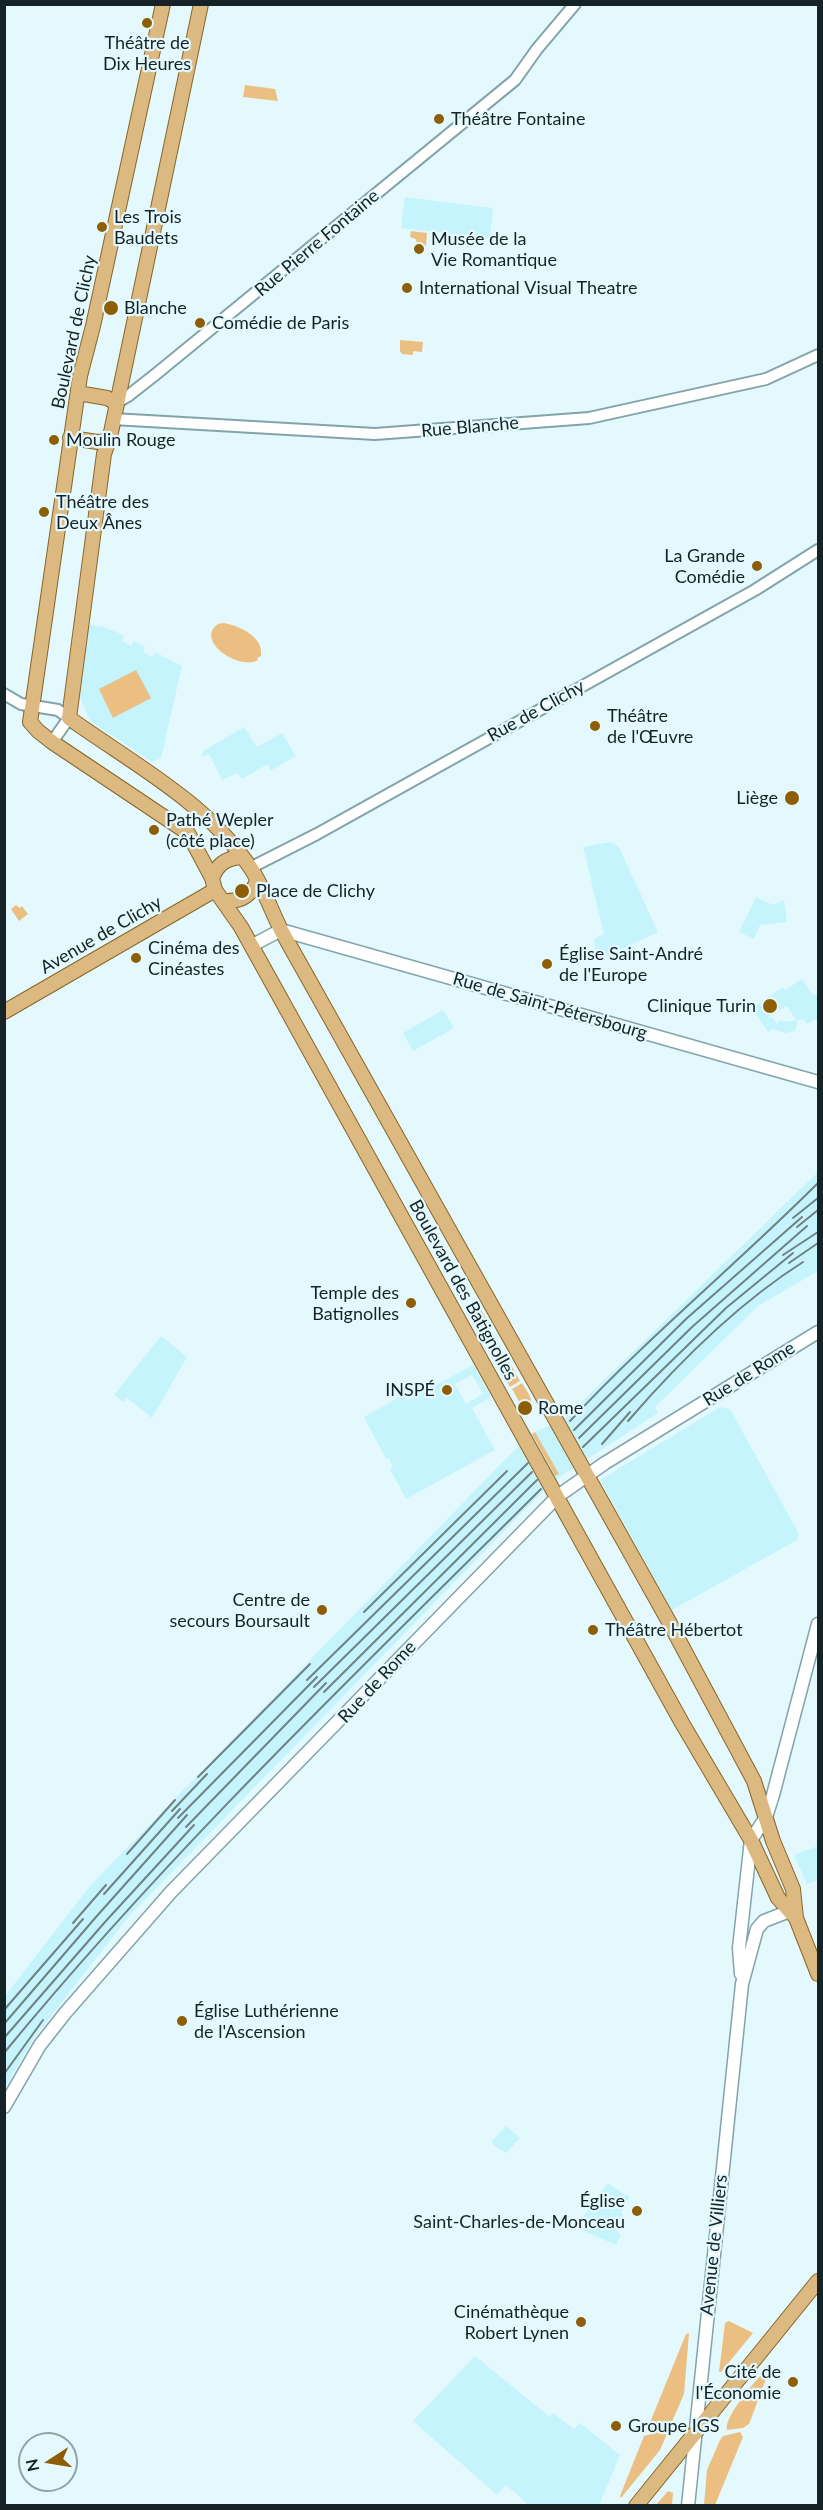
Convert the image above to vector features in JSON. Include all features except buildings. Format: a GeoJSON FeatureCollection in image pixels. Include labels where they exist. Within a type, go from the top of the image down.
{"type":"FeatureCollection","features":[{"type":"Feature","properties":{"kind":"main road","name":"Boulevard de Clichy"},"geometry":{"type":"LineString","coordinates":[[163,4],[78,393],[27,705],[30,722],[38,731],[188,833],[213,884]]}},
{"type":"Feature","properties":{"kind":"main road"},"geometry":{"type":"LineString","coordinates":[[201,4],[110,437],[107,441],[69,718],[194,807],[221,832],[250,868],[281,930],[251,946],[213,884],[217,867],[225,860],[240,857]]}},
{"type":"Feature","properties":{"kind":"main road"},"geometry":{"type":"LineString","coordinates":[[78,393],[106,398],[116,403]]}},
{"type":"Feature","properties":{"kind":"main road"},"geometry":{"type":"LineString","coordinates":[[70,438],[107,441]]}},
{"type":"Feature","properties":{"kind":"main road"},"geometry":{"type":"LineString","coordinates":[[224,901],[232,902],[249,894],[257,882]]}},
{"type":"Feature","properties":{"kind":"main road","name":"Avenue de Clichy"},"geometry":{"type":"LineString","coordinates":[[4,1012],[213,884]]}},
{"type":"Feature","properties":{"kind":"main road","name":"Rue de Saint-Pétersbourg"},"geometry":{"type":"LineString","coordinates":[[281,930],[819,1082]]}},
{"type":"Feature","properties":{"kind":"main road","name":"Boulevard des Batignolles"},"geometry":{"type":"LineString","coordinates":[[281,930],[668,1620],[754,1781],[793,1889],[793,1913]]}},
{"type":"Feature","properties":{"kind":"main road","name":"Boulevard des Batignolles"},"geometry":{"type":"LineString","coordinates":[[251,946],[682,1723],[751,1840],[778,1898],[793,1913]]}},
{"type":"Feature","properties":{"kind":"main road","name":"Rue de Rome"},"geometry":{"type":"LineString","coordinates":[[4,2107],[46,2037],[171,1892],[558,1496],[586,1476],[819,1332]]}},
{"type":"Feature","properties":{"kind":"main road"},"geometry":{"type":"LineString","coordinates":[[751,1840],[766,1817],[819,1624]]}},
{"type":"Feature","properties":{"kind":"main road","name":"Avenue de Villiers"},"geometry":{"type":"LineString","coordinates":[[742,1984],[740,1948],[751,1840]]}},
{"type":"Feature","properties":{"kind":"main road"},"geometry":{"type":"LineString","coordinates":[[744,1908],[766,1920],[793,1913],[819,1974]]}},
{"type":"Feature","properties":{"kind":"main road","name":"Avenue de Villiers"},"geometry":{"type":"LineString","coordinates":[[688,2505],[742,1984],[755,1933],[766,1920]]}},
{"type":"Feature","properties":{"kind":"main road"},"geometry":{"type":"LineString","coordinates":[[636,2505],[819,2281]]}},
{"type":"Feature","properties":{"kind":"street","name":"Rue Pierre Fontaine"},"geometry":{"type":"LineString","coordinates":[[116,403],[129,396],[516,80],[537,49],[575,4]]}},
{"type":"Feature","properties":{"kind":"street","name":"Rue Blanche"},"geometry":{"type":"LineString","coordinates":[[113,419],[375,434],[589,418],[766,379],[819,354]]}},
{"type":"Feature","properties":{"kind":"street","name":"Rue de Clichy"},"geometry":{"type":"LineString","coordinates":[[250,868],[317,834],[745,596],[819,550]]}},
{"type":"Feature","properties":{"kind":"street"},"geometry":{"type":"LineString","coordinates":[[4,694],[27,705],[58,710],[69,718],[52,742]]}},
{"type":"Feature","properties":{"kind":"shaded area"},"geometry":{"type":"Polygon","coordinates":[[[245,85],[275,89],[278,101],[243,97],[245,85]]]}},
{"type":"Feature","properties":{"kind":"shaded area"},"geometry":{"type":"Polygon","coordinates":[[[405,197],[493,208],[490,239],[401,228],[405,197]]]}},
{"type":"Feature","properties":{"kind":"shaded area"},"geometry":{"type":"Polygon","coordinates":[[[411,231],[427,233],[426,246],[417,245],[416,239],[410,237],[411,231]]]}},
{"type":"Feature","properties":{"kind":"shaded area"},"geometry":{"type":"Polygon","coordinates":[[[400,340],[423,342],[422,352],[413,351],[413,355],[402,354],[400,340]]]}},
{"type":"Feature","properties":{"kind":"shaded area"},"geometry":{"type":"Polygon","coordinates":[[[224,623],[244,630],[255,638],[261,649],[261,656],[257,658],[258,660],[250,662],[231,658],[215,646],[212,631],[218,624],[224,623]]]}},
{"type":"Feature","properties":{"kind":"shaded area"},"geometry":{"type":"Polygon","coordinates":[[[89,625],[104,627],[119,633],[124,636],[122,641],[131,646],[134,641],[145,647],[143,652],[152,657],[155,652],[182,666],[161,758],[152,762],[90,721],[80,697],[89,625]]]}},
{"type":"Feature","properties":{"kind":"shaded area"},"geometry":{"type":"Polygon","coordinates":[[[136,670],[151,698],[113,718],[99,689],[136,670]]]}},
{"type":"Feature","properties":{"kind":"shaded area"},"geometry":{"type":"Polygon","coordinates":[[[244,727],[257,747],[282,733],[296,756],[270,771],[268,764],[242,779],[237,773],[222,780],[209,754],[202,757],[203,751],[244,727]]]}},
{"type":"Feature","properties":{"kind":"shaded area"},"geometry":{"type":"Polygon","coordinates":[[[610,842],[619,847],[658,932],[607,956],[596,953],[594,939],[604,934],[583,847],[610,842]]]}},
{"type":"Feature","properties":{"kind":"shaded area"},"geometry":{"type":"Polygon","coordinates":[[[756,897],[773,905],[784,900],[787,922],[760,925],[754,939],[739,932],[756,897]]]}},
{"type":"Feature","properties":{"kind":"shaded area"},"geometry":{"type":"Polygon","coordinates":[[[16,905],[20,908],[22,906],[28,914],[19,921],[11,909],[16,905]]]}},
{"type":"Feature","properties":{"kind":"shaded area","name":"Clinique Turin"},"geometry":{"type":"Polygon","coordinates":[[[802,979],[812,994],[818,995],[818,1018],[807,1024],[803,1019],[798,1020],[795,1031],[785,1033],[773,1029],[768,1032],[752,1008],[783,987],[785,990],[802,979]],[[787,1006],[769,1016],[776,1023],[782,1020],[783,1022],[796,1020],[787,1006]]]}},
{"type":"Feature","properties":{"kind":"shaded area"},"geometry":{"type":"Polygon","coordinates":[[[443,1010],[454,1028],[413,1051],[403,1033],[443,1010]]]}},
{"type":"Feature","properties":{"kind":"shaded area"},"geometry":{"type":"Polygon","coordinates":[[[818,1172],[818,1271],[758,1306],[655,1407],[658,1413],[552,1482],[131,1914],[36,2035],[5,2087],[5,1996],[89,1887],[529,1435],[564,1419],[818,1172]]]}},
{"type":"Feature","properties":{"kind":"shaded area"},"geometry":{"type":"Polygon","coordinates":[[[478,1304],[490,1326],[480,1331],[468,1310],[478,1304]]]}},
{"type":"Feature","properties":{"kind":"shaded area"},"geometry":{"type":"Polygon","coordinates":[[[161,1336],[187,1357],[152,1418],[127,1398],[123,1402],[114,1395],[161,1336]]]}},
{"type":"Feature","properties":{"kind":"shaded area"},"geometry":{"type":"Polygon","coordinates":[[[507,1358],[520,1381],[510,1387],[497,1363],[507,1358]]]}},
{"type":"Feature","properties":{"kind":"shaded area"},"geometry":{"type":"Polygon","coordinates":[[[473,1365],[491,1397],[472,1408],[495,1450],[406,1499],[390,1469],[393,1467],[389,1459],[386,1459],[364,1417],[403,1395],[406,1401],[473,1365]],[[472,1375],[455,1384],[466,1404],[483,1394],[472,1375]]]}},
{"type":"Feature","properties":{"kind":"shaded area"},"geometry":{"type":"Polygon","coordinates":[[[522,1383],[530,1396],[533,1408],[525,1412],[512,1389],[522,1383]]]}},
{"type":"Feature","properties":{"kind":"shaded area"},"geometry":{"type":"Polygon","coordinates":[[[720,1407],[730,1409],[799,1534],[797,1540],[672,1610],[600,1480],[720,1407]]]}},
{"type":"Feature","properties":{"kind":"shaded area"},"geometry":{"type":"Polygon","coordinates":[[[535,1432],[559,1474],[555,1476],[532,1434],[535,1432]]]}},
{"type":"Feature","properties":{"kind":"shaded area"},"geometry":{"type":"Polygon","coordinates":[[[818,1846],[818,1880],[807,1884],[794,1855],[818,1846]]]}},
{"type":"Feature","properties":{"kind":"shaded area"},"geometry":{"type":"Polygon","coordinates":[[[506,2126],[520,2138],[506,2153],[493,2145],[492,2141],[506,2126]]]}},
{"type":"Feature","properties":{"kind":"shaded area"},"geometry":{"type":"Polygon","coordinates":[[[608,2183],[630,2196],[621,2213],[623,2214],[617,2232],[621,2234],[616,2245],[579,2229],[578,2224],[608,2183]]]}},
{"type":"Feature","properties":{"kind":"shaded area"},"geometry":{"type":"Polygon","coordinates":[[[729,2321],[753,2333],[719,2372],[725,2323],[729,2321]]]}},
{"type":"Feature","properties":{"kind":"shaded area"},"geometry":{"type":"Polygon","coordinates":[[[689,2333],[684,2394],[671,2424],[651,2430],[649,2425],[686,2334],[689,2333]]]}},
{"type":"Feature","properties":{"kind":"shaded area"},"geometry":{"type":"Polygon","coordinates":[[[475,2356],[550,2417],[553,2413],[574,2429],[580,2423],[620,2455],[599,2505],[529,2505],[506,2485],[497,2495],[413,2421],[475,2356]]]}},
{"type":"Feature","properties":{"kind":"shaded area"},"geometry":{"type":"Polygon","coordinates":[[[771,2366],[749,2424],[743,2428],[727,2430],[727,2424],[736,2406],[751,2386],[771,2366]]]}},
{"type":"Feature","properties":{"kind":"shaded area"},"geometry":{"type":"Polygon","coordinates":[[[663,2431],[667,2434],[660,2450],[621,2498],[644,2436],[663,2431]]]}},
{"type":"Feature","properties":{"kind":"shaded area"},"geometry":{"type":"Polygon","coordinates":[[[740,2432],[743,2437],[715,2505],[704,2505],[707,2470],[720,2440],[723,2436],[740,2432]]]}},
{"type":"Feature","properties":{"kind":"shaded area"},"geometry":{"type":"Polygon","coordinates":[[[668,2491],[673,2493],[672,2505],[656,2505],[668,2491]]]}},
{"type":"Feature","properties":{"kind":"railway"},"geometry":{"type":"LineString","coordinates":[[570,1421],[661,1330],[818,1183]]}},
{"type":"Feature","properties":{"kind":"railway"},"geometry":{"type":"LineString","coordinates":[[793,1218],[818,1198]]}},
{"type":"Feature","properties":{"kind":"railway"},"geometry":{"type":"LineString","coordinates":[[797,1227],[818,1210]]}},
{"type":"Feature","properties":{"kind":"railway"},"geometry":{"type":"LineString","coordinates":[[574,1430],[686,1319],[802,1217]]}},
{"type":"Feature","properties":{"kind":"railway"},"geometry":{"type":"LineString","coordinates":[[579,1438],[692,1327],[807,1226]]}},
{"type":"Feature","properties":{"kind":"railway"},"geometry":{"type":"LineString","coordinates":[[783,1255],[818,1232]]}},
{"type":"Feature","properties":{"kind":"railway"},"geometry":{"type":"LineString","coordinates":[[789,1263],[818,1243]]}},
{"type":"Feature","properties":{"kind":"railway"},"geometry":{"type":"LineString","coordinates":[[583,1447],[726,1308],[793,1253]]}},
{"type":"Feature","properties":{"kind":"railway"},"geometry":{"type":"LineString","coordinates":[[628,1421],[688,1356],[732,1315],[803,1262]]}},
{"type":"Feature","properties":{"kind":"railway"},"geometry":{"type":"LineString","coordinates":[[602,1444],[630,1412]]}},
{"type":"Feature","properties":{"kind":"railway"},"geometry":{"type":"LineString","coordinates":[[307,1680],[528,1463]]}},
{"type":"Feature","properties":{"kind":"railway"},"geometry":{"type":"LineString","coordinates":[[364,1612],[507,1471]]}},
{"type":"Feature","properties":{"kind":"railway"},"geometry":{"type":"LineString","coordinates":[[314,1687],[532,1472]]}},
{"type":"Feature","properties":{"kind":"railway"},"geometry":{"type":"LineString","coordinates":[[324,1692],[537,1480]]}},
{"type":"Feature","properties":{"kind":"railway"},"geometry":{"type":"LineString","coordinates":[[4,2053],[67,1979],[198,1834],[265,1764],[541,1489]]}},
{"type":"Feature","properties":{"kind":"railway"},"geometry":{"type":"LineString","coordinates":[[198,1777],[310,1664]]}},
{"type":"Feature","properties":{"kind":"railway"},"geometry":{"type":"LineString","coordinates":[[178,1818],[317,1677]]}},
{"type":"Feature","properties":{"kind":"railway"},"geometry":{"type":"LineString","coordinates":[[186,1827],[326,1683]]}},
{"type":"Feature","properties":{"kind":"railway"},"geometry":{"type":"LineString","coordinates":[[172,1811],[207,1774]]}},
{"type":"Feature","properties":{"kind":"railway"},"geometry":{"type":"LineString","coordinates":[[127,1854],[175,1800]]}},
{"type":"Feature","properties":{"kind":"railway"},"geometry":{"type":"LineString","coordinates":[[104,1894],[180,1809]]}},
{"type":"Feature","properties":{"kind":"railway"},"geometry":{"type":"LineString","coordinates":[[4,2024],[187,1815]]}},
{"type":"Feature","properties":{"kind":"railway"},"geometry":{"type":"LineString","coordinates":[[4,2038],[105,1922],[194,1825]]}},
{"type":"Feature","properties":{"kind":"railway"},"geometry":{"type":"LineString","coordinates":[[73,1923],[106,1885]]}},
{"type":"Feature","properties":{"kind":"railway"},"geometry":{"type":"LineString","coordinates":[[4,2010],[83,1919]]}},
{"type":"Feature","properties":{"kind":"railway"},"geometry":{"type":"LineString","coordinates":[[4,2074],[43,2020]]}},
{"type":"Feature","properties":{"kind":"place","name":"Théâtre de Dix Heures"},"geometry":{"type":"Point","coordinates":[147,23]}},
{"type":"Feature","properties":{"kind":"place","name":"Théâtre Fontaine"},"geometry":{"type":"Point","coordinates":[439,119]}},
{"type":"Feature","properties":{"kind":"place","name":"Les Trois Baudets"},"geometry":{"type":"Point","coordinates":[102,227]}},
{"type":"Feature","properties":{"kind":"place","name":"Musée de la Vie Romantique"},"geometry":{"type":"Point","coordinates":[419,249]}},
{"type":"Feature","properties":{"kind":"place","name":"International Visual Theatre"},"geometry":{"type":"Point","coordinates":[407,288]}},
{"type":"Feature","properties":{"kind":"place","name":"Blanche"},"geometry":{"type":"Point","coordinates":[111,308]}},
{"type":"Feature","properties":{"kind":"place","name":"Comédie de Paris"},"geometry":{"type":"Point","coordinates":[200,323]}},
{"type":"Feature","properties":{"kind":"place","name":"Moulin Rouge"},"geometry":{"type":"Point","coordinates":[54,440]}},
{"type":"Feature","properties":{"kind":"place","name":"Théâtre des Deux Ânes"},"geometry":{"type":"Point","coordinates":[44,512]}},
{"type":"Feature","properties":{"kind":"place","name":"La Grande Comédie"},"geometry":{"type":"Point","coordinates":[757,566]}},
{"type":"Feature","properties":{"kind":"place","name":"Théâtre de l'Œuvre"},"geometry":{"type":"Point","coordinates":[595,726]}},
{"type":"Feature","properties":{"kind":"place","name":"Liège"},"geometry":{"type":"Point","coordinates":[792,798]}},
{"type":"Feature","properties":{"kind":"place","name":"Pathé Wepler (côté place)"},"geometry":{"type":"Point","coordinates":[154,830]}},
{"type":"Feature","properties":{"kind":"place","name":"Place de Clichy"},"geometry":{"type":"Point","coordinates":[242,891]}},
{"type":"Feature","properties":{"kind":"place","name":"Cinéma des Cinéastes"},"geometry":{"type":"Point","coordinates":[136,958]}},
{"type":"Feature","properties":{"kind":"place","name":"Église Saint-André de l'Europe"},"geometry":{"type":"Point","coordinates":[547,964]}},
{"type":"Feature","properties":{"kind":"place","name":"Clinique Turin"},"geometry":{"type":"Point","coordinates":[770,1006]}},
{"type":"Feature","properties":{"kind":"place","name":"Temple des Batignolles"},"geometry":{"type":"Point","coordinates":[411,1303]}},
{"type":"Feature","properties":{"kind":"place","name":"INSPÉ"},"geometry":{"type":"Point","coordinates":[447,1390]}},
{"type":"Feature","properties":{"kind":"place","name":"Rome"},"geometry":{"type":"Point","coordinates":[525,1408]}},
{"type":"Feature","properties":{"kind":"place","name":"Centre de secours Boursault"},"geometry":{"type":"Point","coordinates":[322,1610]}},
{"type":"Feature","properties":{"kind":"place","name":"Théâtre Hébertot"},"geometry":{"type":"Point","coordinates":[593,1630]}},
{"type":"Feature","properties":{"kind":"place","name":"Église Luthérienne de l'Ascension"},"geometry":{"type":"Point","coordinates":[182,2021]}},
{"type":"Feature","properties":{"kind":"place","name":"Église Saint-Charles-de-Monceau"},"geometry":{"type":"Point","coordinates":[637,2211]}},
{"type":"Feature","properties":{"kind":"place","name":"Cinémathèque Robert Lynen"},"geometry":{"type":"Point","coordinates":[581,2322]}},
{"type":"Feature","properties":{"kind":"place","name":"Cité de l'Économie"},"geometry":{"type":"Point","coordinates":[793,2382]}},
{"type":"Feature","properties":{"kind":"place","name":"Groupe IGS"},"geometry":{"type":"Point","coordinates":[616,2426]}}]}
